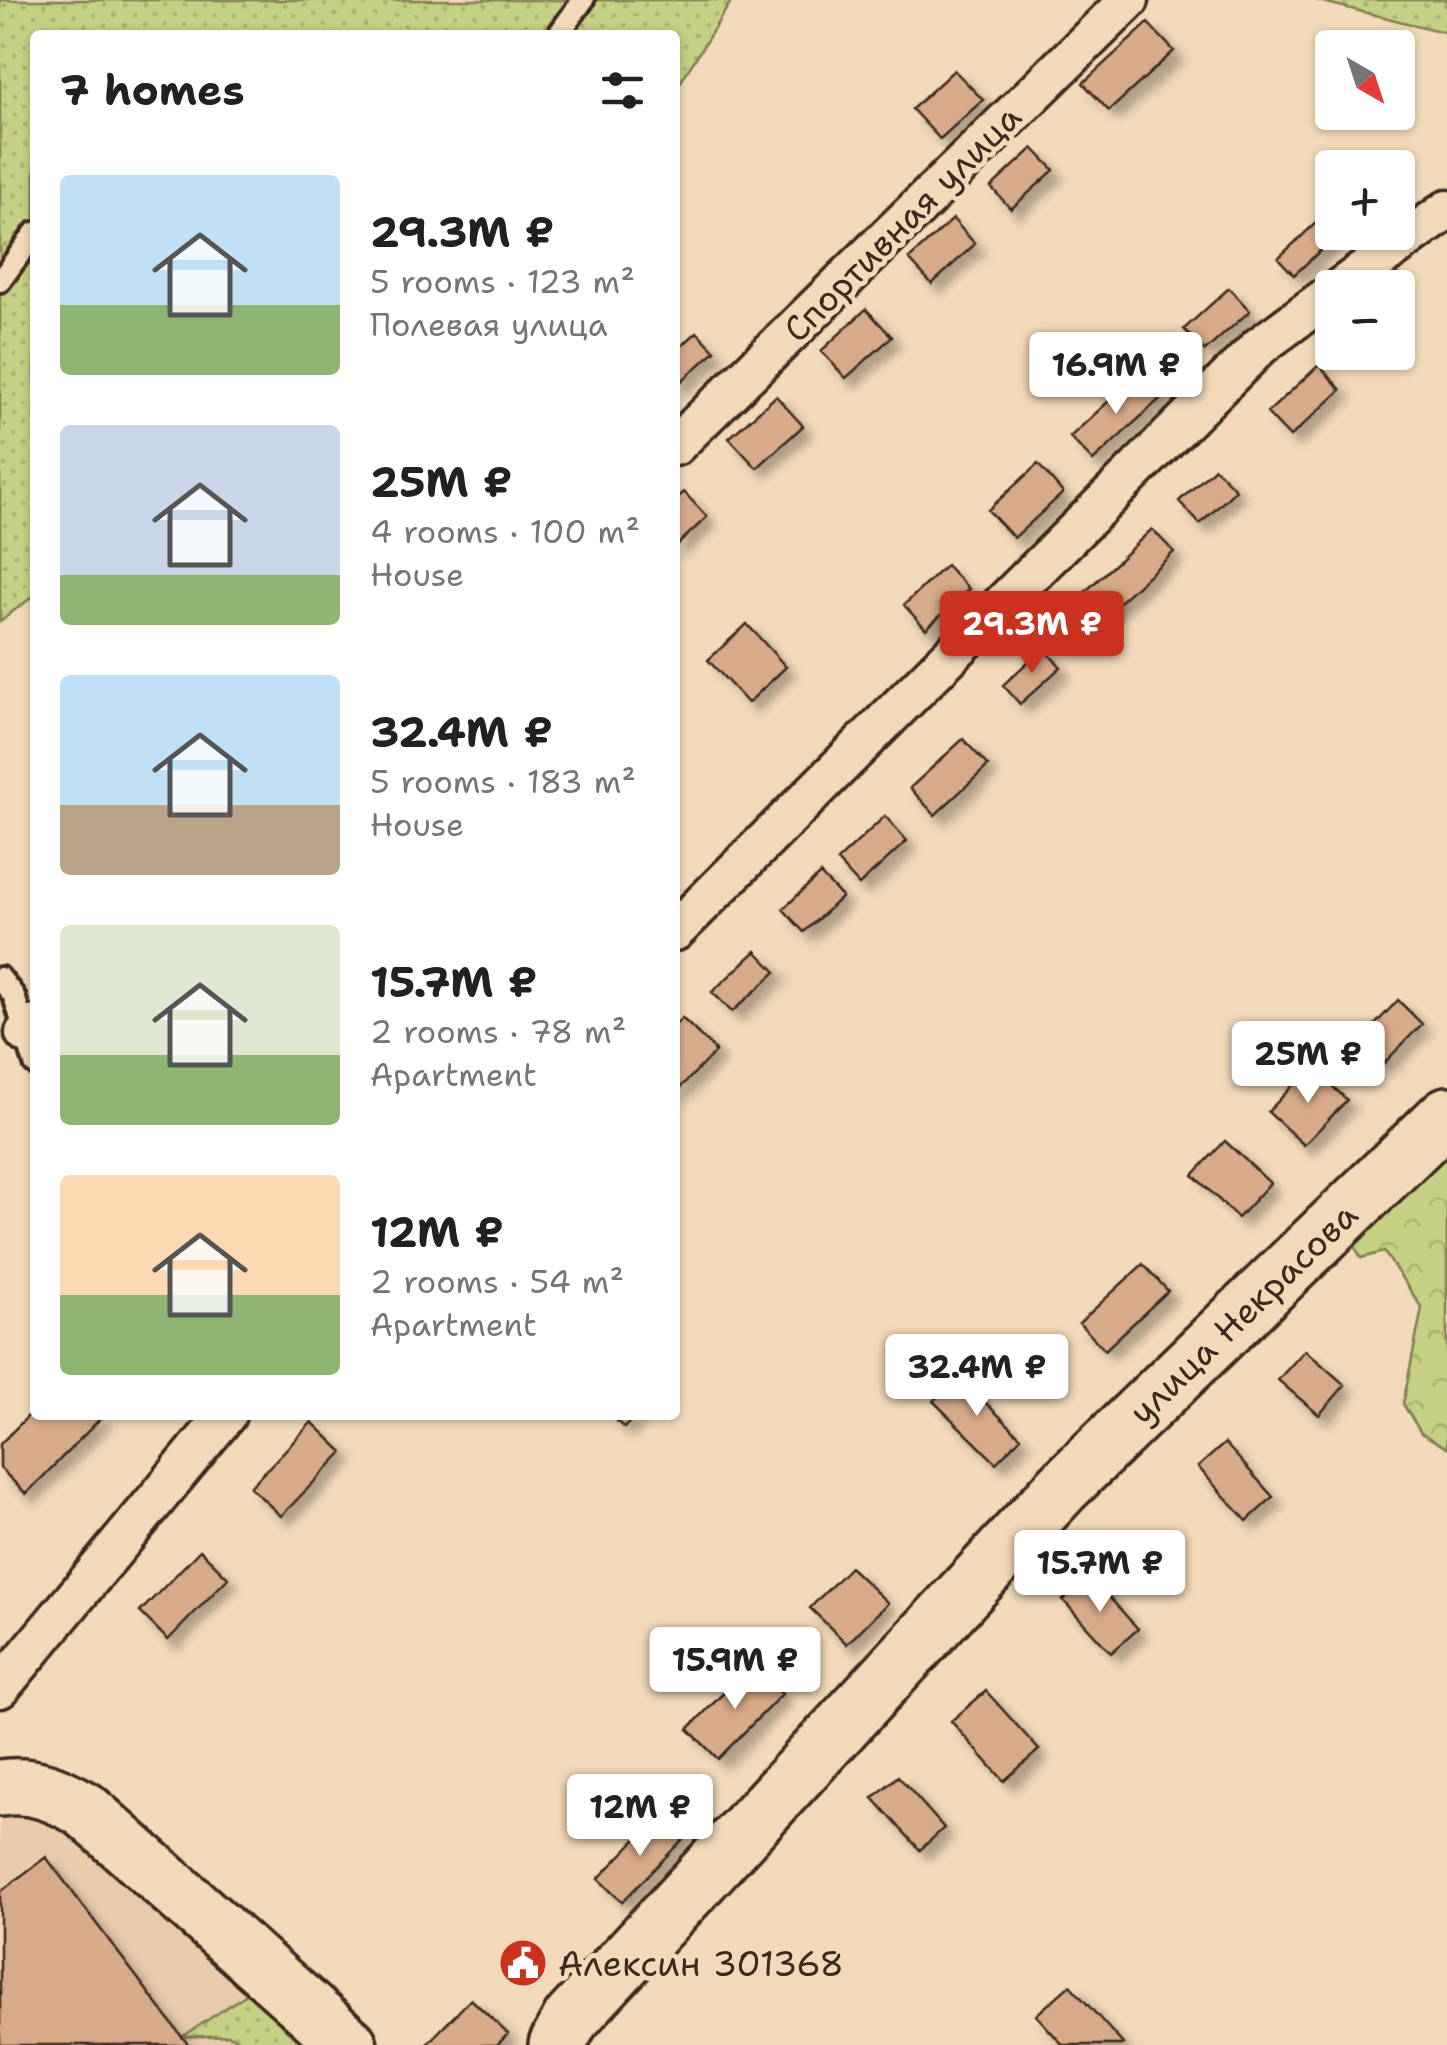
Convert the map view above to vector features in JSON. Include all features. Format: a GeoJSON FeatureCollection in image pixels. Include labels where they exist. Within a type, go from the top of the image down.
{"type":"FeatureCollection","features":[{"type":"Feature","properties":{"kind":"main road","name":"улица Некрасова"},"geometry":{"type":"LineString","coordinates":[[557,2045],[571,2019],[1062,1488],[1447,1115]]}},
{"type":"Feature","properties":{"kind":"main road"},"geometry":{"type":"LineString","coordinates":[[0,1788],[14,1786],[54,1792],[85,1810],[349,2045]]}},
{"type":"Feature","properties":{"kind":"street","name":"Спортивная улица"},"geometry":{"type":"LineString","coordinates":[[680,441],[1129,0]]}},
{"type":"Feature","properties":{"kind":"street"},"geometry":{"type":"LineString","coordinates":[[1365,270],[1447,210]]}},
{"type":"Feature","properties":{"kind":"street"},"geometry":{"type":"LineString","coordinates":[[680,926],[1260,346],[1315,306]]}},
{"type":"Feature","properties":{"kind":"street"},"geometry":{"type":"LineString","coordinates":[[0,1688],[222,1420]]}},
{"type":"Feature","properties":{"kind":"lane"},"geometry":{"type":"LineString","coordinates":[[562,30],[583,0]]}},
{"type":"Feature","properties":{"kind":"lane"},"geometry":{"type":"LineString","coordinates":[[0,281],[30,240]]}},
{"type":"Feature","properties":{"kind":"lane"},"geometry":{"type":"LineString","coordinates":[[0,978],[14,996],[30,1035]]}},
{"type":"Feature","properties":{"kind":"shaded area"},"geometry":{"type":"Polygon","coordinates":[[[53,1810],[322,2045],[0,2045],[0,1818],[53,1810]]]}},
{"type":"Feature","properties":{"kind":"green space"},"geometry":{"type":"Polygon","coordinates":[[[0,0],[732,0],[680,83],[680,30],[30,30],[30,599],[0,621],[0,0]]]}},
{"type":"Feature","properties":{"kind":"green space"},"geometry":{"type":"Polygon","coordinates":[[[1315,0],[1447,0],[1447,33],[1315,0]]]}},
{"type":"Feature","properties":{"kind":"green space"},"geometry":{"type":"Polygon","coordinates":[[[1447,1142],[1447,1448],[1421,1433],[1403,1404],[1422,1308],[1384,1252],[1361,1258],[1350,1237],[1447,1142]]]}},
{"type":"Feature","properties":{"kind":"green space"},"geometry":{"type":"Polygon","coordinates":[[[260,1985],[322,2045],[251,2045],[229,2035],[182,2037],[260,1985]]]}},
{"type":"Feature","properties":{"kind":"building"},"geometry":{"type":"Polygon","coordinates":[[[1148,23],[1174,51],[1109,111],[1083,83],[1148,23]]]}},
{"type":"Feature","properties":{"kind":"building"},"geometry":{"type":"Polygon","coordinates":[[[954,70],[983,100],[940,139],[912,109],[954,70]]]}},
{"type":"Feature","properties":{"kind":"building"},"geometry":{"type":"Polygon","coordinates":[[[1033,148],[1054,170],[1011,209],[991,187],[1033,148]]]}},
{"type":"Feature","properties":{"kind":"building"},"geometry":{"type":"Polygon","coordinates":[[[953,219],[975,244],[932,284],[909,259],[953,219]]]}},
{"type":"Feature","properties":{"kind":"building"},"geometry":{"type":"Polygon","coordinates":[[[1315,224],[1315,250],[1321,250],[1294,275],[1278,258],[1315,224]]]}},
{"type":"Feature","properties":{"kind":"building"},"geometry":{"type":"Polygon","coordinates":[[[1229,288],[1250,311],[1205,351],[1184,329],[1229,288]]]}},
{"type":"Feature","properties":{"kind":"building"},"geometry":{"type":"Polygon","coordinates":[[[866,309],[892,337],[846,378],[821,351],[866,309]]]}},
{"type":"Feature","properties":{"kind":"building"},"geometry":{"type":"Polygon","coordinates":[[[697,332],[715,351],[680,382],[680,347],[697,332]]]}},
{"type":"Feature","properties":{"kind":"building"},"geometry":{"type":"Polygon","coordinates":[[[1315,369],[1323,370],[1341,390],[1290,437],[1267,413],[1315,369]]]}},
{"type":"Feature","properties":{"kind":"building"},"geometry":{"type":"Polygon","coordinates":[[[1139,373],[1161,398],[1093,461],[1070,437],[1139,373]]]}},
{"type":"Feature","properties":{"kind":"building"},"geometry":{"type":"Polygon","coordinates":[[[776,396],[803,426],[757,468],[729,438],[776,396]]]}},
{"type":"Feature","properties":{"kind":"building"},"geometry":{"type":"Polygon","coordinates":[[[1038,464],[1063,493],[1014,538],[988,510],[1038,464]]]}},
{"type":"Feature","properties":{"kind":"building"},"geometry":{"type":"Polygon","coordinates":[[[1215,468],[1236,490],[1200,524],[1179,501],[1215,468]]]}},
{"type":"Feature","properties":{"kind":"building"},"geometry":{"type":"Polygon","coordinates":[[[684,492],[707,517],[680,542],[680,496],[684,492]]]}},
{"type":"Feature","properties":{"kind":"building"},"geometry":{"type":"Polygon","coordinates":[[[1152,529],[1174,552],[1092,627],[1071,605],[1152,529]]]}},
{"type":"Feature","properties":{"kind":"building"},"geometry":{"type":"Polygon","coordinates":[[[946,565],[969,589],[926,629],[904,605],[946,565]]]}},
{"type":"Feature","properties":{"kind":"building"},"geometry":{"type":"Polygon","coordinates":[[[747,624],[786,667],[748,703],[708,660],[747,624]]]}},
{"type":"Feature","properties":{"kind":"building"},"geometry":{"type":"Polygon","coordinates":[[[1043,648],[1061,667],[1020,704],[1003,685],[1043,648]]]}},
{"type":"Feature","properties":{"kind":"building"},"geometry":{"type":"Polygon","coordinates":[[[963,739],[988,766],[935,815],[910,788],[963,739]]]}},
{"type":"Feature","properties":{"kind":"building"},"geometry":{"type":"Polygon","coordinates":[[[885,816],[907,841],[859,885],[837,861],[885,816]]]}},
{"type":"Feature","properties":{"kind":"building"},"geometry":{"type":"Polygon","coordinates":[[[820,874],[842,897],[804,932],[783,909],[820,874]]]}},
{"type":"Feature","properties":{"kind":"building"},"geometry":{"type":"Polygon","coordinates":[[[756,951],[776,972],[732,1012],[712,992],[756,951]]]}},
{"type":"Feature","properties":{"kind":"building"},"geometry":{"type":"Polygon","coordinates":[[[1398,1000],[1422,1024],[1382,1065],[1358,1043],[1398,1000]]]}},
{"type":"Feature","properties":{"kind":"building"},"geometry":{"type":"Polygon","coordinates":[[[680,1020],[716,1051],[680,1088],[680,1020]]]}},
{"type":"Feature","properties":{"kind":"building"},"geometry":{"type":"Polygon","coordinates":[[[1311,1066],[1347,1100],[1304,1145],[1268,1112],[1311,1066]]]}},
{"type":"Feature","properties":{"kind":"building"},"geometry":{"type":"Polygon","coordinates":[[[1225,1141],[1270,1183],[1238,1218],[1193,1175],[1225,1141]]]}},
{"type":"Feature","properties":{"kind":"building"},"geometry":{"type":"Polygon","coordinates":[[[1143,1264],[1168,1291],[1105,1350],[1079,1323],[1143,1264]]]}},
{"type":"Feature","properties":{"kind":"building"},"geometry":{"type":"Polygon","coordinates":[[[1305,1350],[1345,1385],[1319,1415],[1278,1380],[1305,1350]]]}},
{"type":"Feature","properties":{"kind":"building"},"geometry":{"type":"Polygon","coordinates":[[[958,1376],[1021,1437],[996,1463],[933,1401],[958,1376]]]}},
{"type":"Feature","properties":{"kind":"building"},"geometry":{"type":"Polygon","coordinates":[[[30,1414],[30,1420],[99,1420],[26,1494],[0,1468],[0,1444],[30,1414]]]}},
{"type":"Feature","properties":{"kind":"building"},"geometry":{"type":"Polygon","coordinates":[[[615,1420],[631,1420],[624,1428],[615,1420]]]}},
{"type":"Feature","properties":{"kind":"building"},"geometry":{"type":"Polygon","coordinates":[[[312,1422],[343,1452],[281,1516],[250,1487],[312,1422]]]}},
{"type":"Feature","properties":{"kind":"building"},"geometry":{"type":"Polygon","coordinates":[[[1225,1443],[1273,1497],[1247,1521],[1198,1467],[1225,1443]]]}},
{"type":"Feature","properties":{"kind":"building"},"geometry":{"type":"Polygon","coordinates":[[[200,1550],[228,1578],[168,1640],[140,1612],[200,1550]]]}},
{"type":"Feature","properties":{"kind":"building"},"geometry":{"type":"Polygon","coordinates":[[[850,1567],[888,1603],[847,1644],[810,1608],[850,1567]]]}},
{"type":"Feature","properties":{"kind":"building"},"geometry":{"type":"Polygon","coordinates":[[[1090,1576],[1138,1629],[1111,1653],[1063,1600],[1090,1576]]]}},
{"type":"Feature","properties":{"kind":"building"},"geometry":{"type":"Polygon","coordinates":[[[752,1664],[782,1694],[718,1759],[688,1729],[752,1664]]]}},
{"type":"Feature","properties":{"kind":"building"},"geometry":{"type":"Polygon","coordinates":[[[986,1691],[1039,1750],[1004,1781],[951,1721],[986,1691]]]}},
{"type":"Feature","properties":{"kind":"building"},"geometry":{"type":"Polygon","coordinates":[[[898,1776],[944,1828],[920,1850],[873,1798],[898,1776]]]}},
{"type":"Feature","properties":{"kind":"building"},"geometry":{"type":"Polygon","coordinates":[[[659,1816],[683,1839],[622,1902],[598,1879],[659,1816]]]}},
{"type":"Feature","properties":{"kind":"building"},"geometry":{"type":"Polygon","coordinates":[[[46,1857],[189,2045],[0,2045],[0,1892],[46,1857]]]}},
{"type":"Feature","properties":{"kind":"building"},"geometry":{"type":"Polygon","coordinates":[[[1070,1985],[1123,2044],[1063,2045],[1036,2015],[1070,1985]]]}},
{"type":"Feature","properties":{"kind":"building"},"geometry":{"type":"Polygon","coordinates":[[[471,1999],[508,2034],[497,2045],[426,2045],[471,1999]]]}},
{"type":"Feature","properties":{"kind":"place","name":"Алексин 301368"},"geometry":{"type":"Point","coordinates":[523,1963]}}]}
